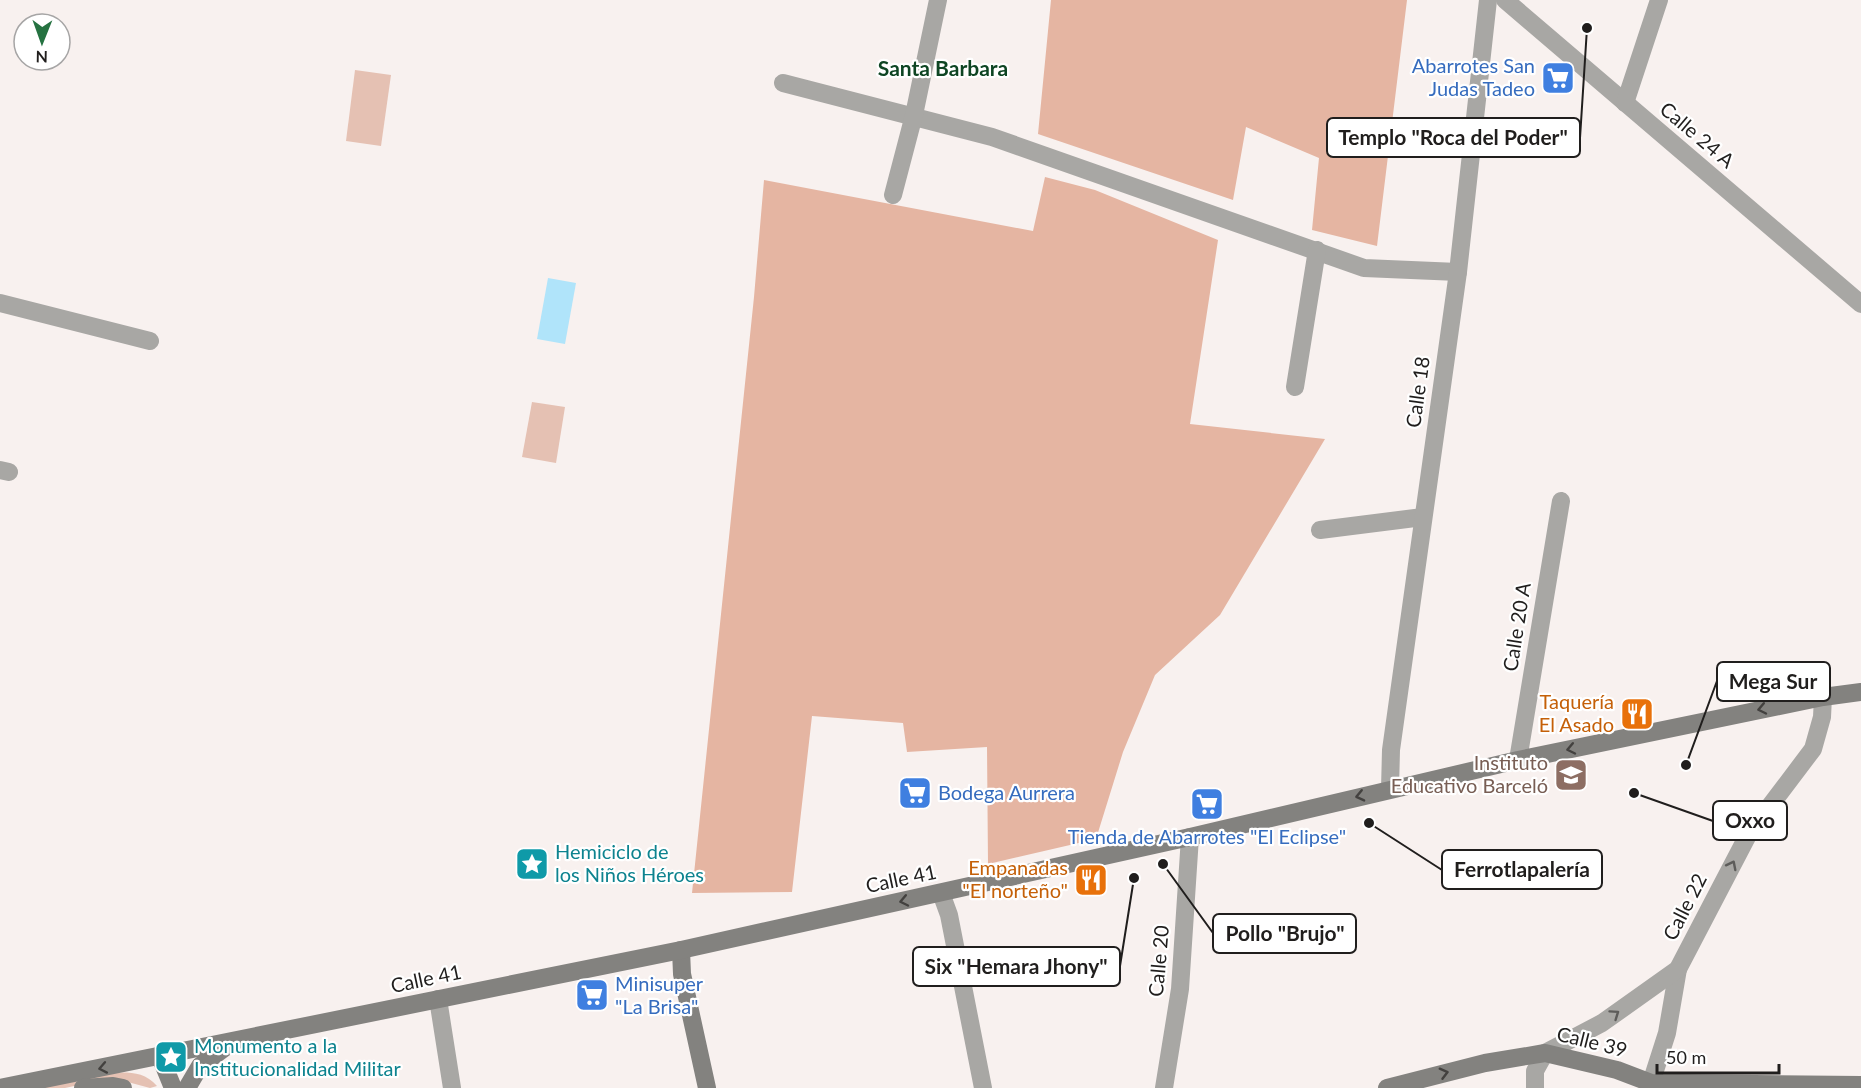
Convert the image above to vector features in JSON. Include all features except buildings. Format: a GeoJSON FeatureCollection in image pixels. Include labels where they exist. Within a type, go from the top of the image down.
{"type":"FeatureCollection","features":[{"type":"Feature","properties":{"kind":"main road","name":"Calle 41"},"geometry":{"type":"LineString","coordinates":[[0,1088],[681,950],[1190,837],[1518,760],[1823,697],[1861,692]]}},
{"type":"Feature","properties":{"kind":"main road"},"geometry":{"type":"LineString","coordinates":[[681,950],[682,974],[707,1088]]}},
{"type":"Feature","properties":{"kind":"main road"},"geometry":{"type":"LineString","coordinates":[[187,1088],[200,1066],[210,1057],[232,1043],[245,1039]]}},
{"type":"Feature","properties":{"kind":"main road","name":"Calle 39"},"geometry":{"type":"LineString","coordinates":[[1387,1088],[1485,1063],[1545,1053],[1617,1070],[1651,1083],[1861,1085]]}},
{"type":"Feature","properties":{"kind":"main road"},"geometry":{"type":"LineString","coordinates":[[160,1056],[173,1088]]}},
{"type":"Feature","properties":{"kind":"main road"},"geometry":{"type":"LineString","coordinates":[[83,1088],[123,1088]]}},
{"type":"Feature","properties":{"kind":"street"},"geometry":{"type":"LineString","coordinates":[[893,195],[914,115],[938,0]]}},
{"type":"Feature","properties":{"kind":"street","name":"Calle 18"},"geometry":{"type":"LineString","coordinates":[[1390,789],[1391,750],[1458,272],[1488,0]]}},
{"type":"Feature","properties":{"kind":"street","name":"Calle 24 A"},"geometry":{"type":"LineString","coordinates":[[1504,0],[1861,304]]}},
{"type":"Feature","properties":{"kind":"street"},"geometry":{"type":"LineString","coordinates":[[1625,103],[1659,0]]}},
{"type":"Feature","properties":{"kind":"street"},"geometry":{"type":"LineString","coordinates":[[783,83],[992,137],[1364,267],[1458,272]]}},
{"type":"Feature","properties":{"kind":"street"},"geometry":{"type":"LineString","coordinates":[[1295,387],[1317,250]]}},
{"type":"Feature","properties":{"kind":"street"},"geometry":{"type":"LineString","coordinates":[[0,303],[150,341]]}},
{"type":"Feature","properties":{"kind":"street","name":"Calle 20 A"},"geometry":{"type":"LineString","coordinates":[[1518,760],[1561,501]]}},
{"type":"Feature","properties":{"kind":"street"},"geometry":{"type":"LineString","coordinates":[[1320,530],[1423,517]]}},
{"type":"Feature","properties":{"kind":"street","name":"Calle 22"},"geometry":{"type":"LineString","coordinates":[[1545,1053],[1602,1023],[1678,969],[1748,835],[1813,749],[1822,717],[1823,697]]}},
{"type":"Feature","properties":{"kind":"street","name":"Calle 20"},"geometry":{"type":"LineString","coordinates":[[1164,1088],[1180,990],[1190,837]]}},
{"type":"Feature","properties":{"kind":"street"},"geometry":{"type":"LineString","coordinates":[[940,893],[949,915],[983,1088]]}},
{"type":"Feature","properties":{"kind":"street"},"geometry":{"type":"LineString","coordinates":[[1651,1083],[1667,1033],[1678,969]]}},
{"type":"Feature","properties":{"kind":"street"},"geometry":{"type":"LineString","coordinates":[[438,999],[452,1088]]}},
{"type":"Feature","properties":{"kind":"street"},"geometry":{"type":"LineString","coordinates":[[1534,1088],[1535,1071],[1545,1053]]}},
{"type":"Feature","properties":{"kind":"shaded area"},"geometry":{"type":"Polygon","coordinates":[[[1051,0],[1407,0],[1377,246],[1312,230],[1319,158],[1246,127],[1233,200],[1038,134],[1051,0]]]}},
{"type":"Feature","properties":{"kind":"shaded area"},"geometry":{"type":"Polygon","coordinates":[[[355,70],[391,75],[381,146],[346,141],[355,70]]]}},
{"type":"Feature","properties":{"kind":"shaded area"},"geometry":{"type":"Polygon","coordinates":[[[1045,177],[1095,190],[1218,240],[1190,424],[1325,439],[1220,615],[1155,675],[1123,752],[1096,839],[988,864],[987,747],[907,752],[903,723],[812,716],[792,892],[692,893],[754,297],[764,180],[1033,231],[1045,177]]]}},
{"type":"Feature","properties":{"kind":"shaded area"},"geometry":{"type":"Polygon","coordinates":[[[532,402],[565,407],[556,463],[522,457],[532,402]]]}},
{"type":"Feature","properties":{"kind":"shaded area"},"geometry":{"type":"Polygon","coordinates":[[[103,1073],[139,1074],[157,1086],[150,1088],[124,1081],[93,1082],[65,1088],[26,1088],[103,1073]]]}},
{"type":"Feature","properties":{"kind":"water"},"geometry":{"type":"Polygon","coordinates":[[[548,278],[576,283],[565,344],[537,339],[548,278]]]}},
{"type":"Feature","properties":{"kind":"place","name":"Templo \"Roca del Poder\""},"geometry":{"type":"Point","coordinates":[1587,28]}},
{"type":"Feature","properties":{"kind":"place","name":"Abarrotes San Judas Tadeo"},"geometry":{"type":"Point","coordinates":[1558,78]}},
{"type":"Feature","properties":{"kind":"place","name":"Taquería El Asado"},"geometry":{"type":"Point","coordinates":[1637,714]}},
{"type":"Feature","properties":{"kind":"place","name":"Mega Sur"},"geometry":{"type":"Point","coordinates":[1686,765]}},
{"type":"Feature","properties":{"kind":"place","name":"Instituto Educativo Barceló"},"geometry":{"type":"Point","coordinates":[1571,775]}},
{"type":"Feature","properties":{"kind":"place","name":"Bodega Aurrera"},"geometry":{"type":"Point","coordinates":[915,793]}},
{"type":"Feature","properties":{"kind":"place","name":"Oxxo"},"geometry":{"type":"Point","coordinates":[1634,793]}},
{"type":"Feature","properties":{"kind":"place","name":"Tienda de Abarrotes \"El Eclipse\""},"geometry":{"type":"Point","coordinates":[1207,804]}},
{"type":"Feature","properties":{"kind":"place","name":"Ferrotlapalería"},"geometry":{"type":"Point","coordinates":[1369,823]}},
{"type":"Feature","properties":{"kind":"place","name":"Hemiciclo de los Niños Héroes"},"geometry":{"type":"Point","coordinates":[532,864]}},
{"type":"Feature","properties":{"kind":"place","name":"Pollo \"Brujo\""},"geometry":{"type":"Point","coordinates":[1163,864]}},
{"type":"Feature","properties":{"kind":"place","name":"Six \"Hemara Jhony\""},"geometry":{"type":"Point","coordinates":[1134,878]}},
{"type":"Feature","properties":{"kind":"place","name":"Empanadas \"El norteño\""},"geometry":{"type":"Point","coordinates":[1091,880]}},
{"type":"Feature","properties":{"kind":"place","name":"Minisuper \"La Brisa\""},"geometry":{"type":"Point","coordinates":[592,995]}},
{"type":"Feature","properties":{"kind":"place","name":"Monumento a la Institucionalidad Militar"},"geometry":{"type":"Point","coordinates":[171,1057]}},
{"type":"Feature","properties":{"kind":"district","name":"Santa Barbara"},"geometry":{"type":"Point","coordinates":[943,69]}}]}
